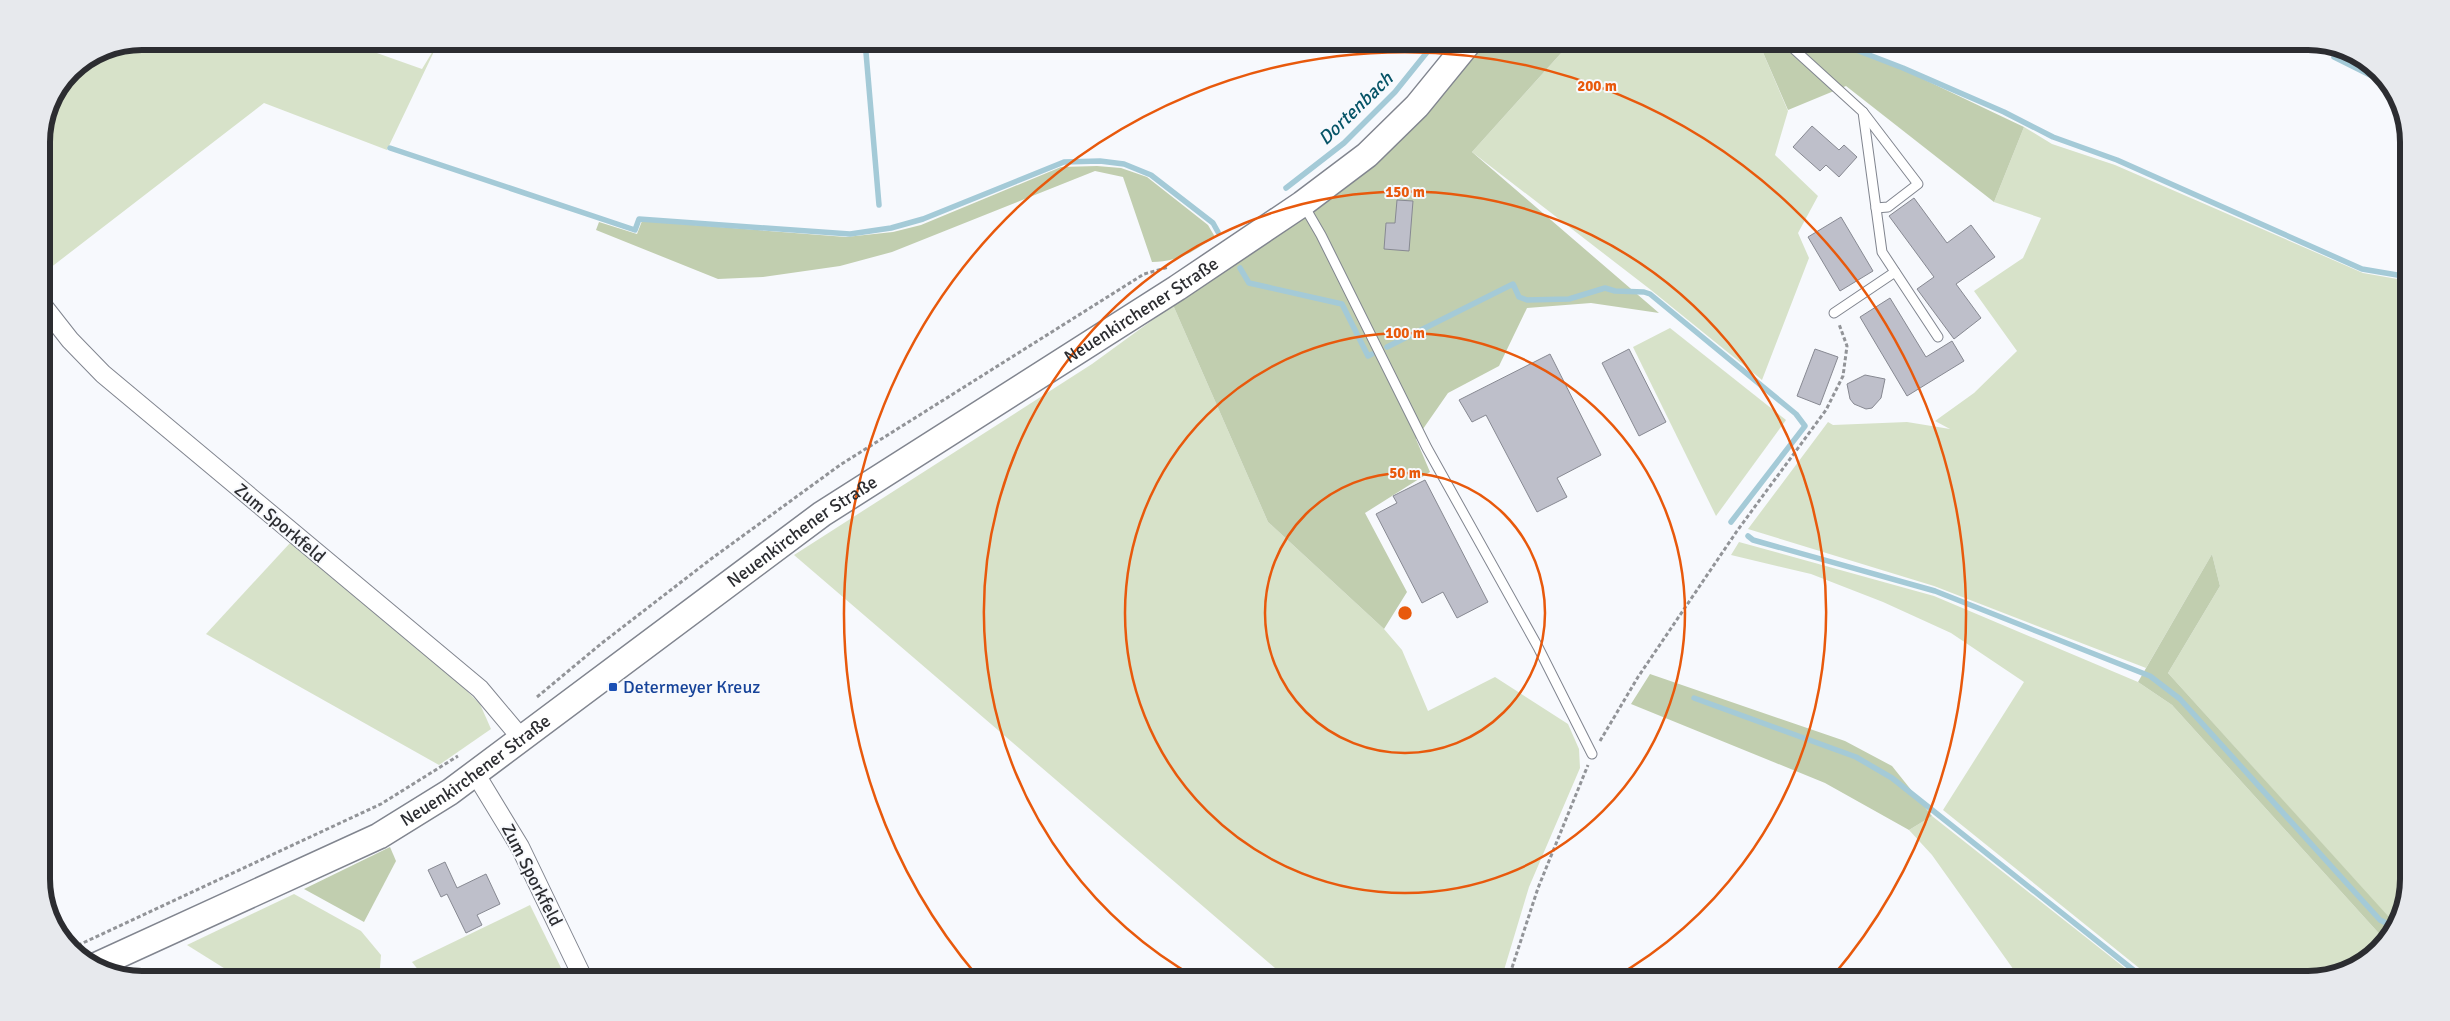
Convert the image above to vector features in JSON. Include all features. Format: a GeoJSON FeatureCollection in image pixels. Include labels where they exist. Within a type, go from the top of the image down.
{"type":"FeatureCollection","features":[{"type":"Feature","properties":{"kind":"street","name":"Neuenkirchener Straße"},"geometry":{"type":"LineString","coordinates":[[103,962],[380,836],[450,792],[822,514],[1177,288],[1302,204],[1367,155],[1417,106],[1463,50]]}},
{"type":"Feature","properties":{"kind":"street","name":"Zum Sporkfeld"},"geometry":{"type":"LineString","coordinates":[[50,314],[70,340],[104,374],[480,690],[522,739]]}},
{"type":"Feature","properties":{"kind":"street","name":"Zum Sporkfeld"},"geometry":{"type":"LineString","coordinates":[[475,774],[520,847],[580,971]]}},
{"type":"Feature","properties":{"kind":"lane"},"geometry":{"type":"LineString","coordinates":[[1795,50],[1863,112],[1918,184],[1888,207],[1876,208]]}},
{"type":"Feature","properties":{"kind":"lane"},"geometry":{"type":"LineString","coordinates":[[1863,112],[1882,252],[1938,337]]}},
{"type":"Feature","properties":{"kind":"lane"},"geometry":{"type":"LineString","coordinates":[[1302,204],[1321,235],[1427,448],[1538,647],[1592,754]]}},
{"type":"Feature","properties":{"kind":"lane"},"geometry":{"type":"LineString","coordinates":[[1834,313],[1895,272]]}},
{"type":"Feature","properties":{"kind":"path"},"geometry":{"type":"LineString","coordinates":[[1511,971],[1538,888],[1592,754],[1638,677],[1737,531],[1826,410],[1843,376],[1848,346],[1834,313]]}},
{"type":"Feature","properties":{"kind":"green space"},"geometry":{"type":"Polygon","coordinates":[[[142,50],[368,50],[422,69],[435,50],[387,150],[264,103],[50,268],[50,136],[53,118],[62,96],[73,81],[96,62],[118,53],[142,50]]]}},
{"type":"Feature","properties":{"kind":"green space"},"geometry":{"type":"Polygon","coordinates":[[[1471,50],[1564,50],[1472,152],[1659,313],[1591,303],[1527,308],[1499,366],[1448,393],[1416,439],[1430,472],[1365,513],[1407,592],[1384,629],[1268,522],[1173,305],[1471,50]]]}},
{"type":"Feature","properties":{"kind":"green space"},"geometry":{"type":"Polygon","coordinates":[[[1564,50],[1762,50],[1788,111],[1775,155],[1818,196],[1798,233],[1809,258],[1762,380],[1651,290],[1472,152],[1564,50]]]}},
{"type":"Feature","properties":{"kind":"green space"},"geometry":{"type":"Polygon","coordinates":[[[1762,50],[1862,50],[2024,127],[1994,202],[1846,86],[1788,110],[1762,50]]]}},
{"type":"Feature","properties":{"kind":"green space"},"geometry":{"type":"Polygon","coordinates":[[[2024,127],[2052,144],[2115,165],[2363,273],[2400,279],[2400,885],[2397,903],[2392,917],[2388,917],[2168,673],[2220,586],[2212,554],[2146,668],[1934,586],[1748,529],[1828,422],[1833,425],[1907,422],[1950,429],[1935,421],[1974,393],[2017,351],[1974,291],[2023,258],[2041,218],[1994,202],[2024,127]]]}},
{"type":"Feature","properties":{"kind":"green space"},"geometry":{"type":"Polygon","coordinates":[[[1097,166],[1121,168],[1147,177],[1208,225],[1215,237],[1179,258],[1152,262],[1123,177],[1095,171],[892,252],[840,266],[763,277],[718,279],[596,230],[599,222],[637,234],[642,221],[846,237],[893,232],[921,225],[1061,167],[1097,166]]]}},
{"type":"Feature","properties":{"kind":"green space"},"geometry":{"type":"Polygon","coordinates":[[[1173,305],[1268,522],[1384,629],[1402,650],[1428,711],[1495,677],[1568,724],[1579,749],[1580,768],[1529,887],[1504,971],[1279,971],[794,555],[1092,364],[1173,305]]]}},
{"type":"Feature","properties":{"kind":"green space"},"geometry":{"type":"Polygon","coordinates":[[[1670,328],[1786,420],[1716,516],[1633,347],[1670,328]]]}},
{"type":"Feature","properties":{"kind":"green space"},"geometry":{"type":"Polygon","coordinates":[[[1739,542],[1934,596],[2138,682],[2172,705],[2380,935],[2369,948],[2354,959],[2332,968],[2320,970],[2143,971],[1943,810],[2024,682],[1951,633],[1883,602],[1811,574],[1731,555],[1739,542]]]}},
{"type":"Feature","properties":{"kind":"green space"},"geometry":{"type":"Polygon","coordinates":[[[290,543],[455,679],[480,704],[491,729],[439,765],[206,634],[290,543]]]}},
{"type":"Feature","properties":{"kind":"green space"},"geometry":{"type":"Polygon","coordinates":[[[2212,554],[2220,586],[2168,673],[2388,916],[2392,917],[2380,935],[2172,705],[2138,682],[2212,554]]]}},
{"type":"Feature","properties":{"kind":"green space"},"geometry":{"type":"Polygon","coordinates":[[[1650,674],[1845,741],[1892,766],[1932,816],[1909,830],[1825,783],[1631,704],[1650,674]]]}},
{"type":"Feature","properties":{"kind":"green space"},"geometry":{"type":"Polygon","coordinates":[[[1932,816],[2129,971],[2015,971],[1932,855],[1909,830],[1932,816]]]}},
{"type":"Feature","properties":{"kind":"green space"},"geometry":{"type":"Polygon","coordinates":[[[390,847],[396,861],[364,922],[304,889],[390,847]]]}},
{"type":"Feature","properties":{"kind":"green space"},"geometry":{"type":"Polygon","coordinates":[[[294,894],[361,931],[381,955],[380,971],[229,971],[187,945],[294,894]]]}},
{"type":"Feature","properties":{"kind":"green space"},"geometry":{"type":"Polygon","coordinates":[[[530,905],[563,971],[419,971],[412,962],[530,905]]]}},
{"type":"Feature","properties":{"kind":"building"},"geometry":{"type":"Polygon","coordinates":[[[1812,126],[1839,150],[1844,145],[1857,157],[1839,177],[1826,165],[1820,171],[1793,147],[1812,126]]]}},
{"type":"Feature","properties":{"kind":"building"},"geometry":{"type":"Polygon","coordinates":[[[1914,198],[1947,243],[1971,225],[1995,257],[1956,284],[1981,318],[1954,339],[1917,289],[1934,277],[1889,216],[1914,198]]]}},
{"type":"Feature","properties":{"kind":"building"},"geometry":{"type":"Polygon","coordinates":[[[1397,200],[1413,201],[1409,251],[1384,249],[1386,223],[1395,223],[1397,200]]]}},
{"type":"Feature","properties":{"kind":"building"},"geometry":{"type":"Polygon","coordinates":[[[1841,217],[1873,271],[1840,291],[1808,237],[1841,217]]]}},
{"type":"Feature","properties":{"kind":"building"},"geometry":{"type":"Polygon","coordinates":[[[1890,298],[1926,357],[1952,341],[1964,361],[1907,396],[1860,317],[1890,298]]]}},
{"type":"Feature","properties":{"kind":"building"},"geometry":{"type":"Polygon","coordinates":[[[1629,349],[1666,422],[1639,436],[1602,363],[1629,349]]]}},
{"type":"Feature","properties":{"kind":"building"},"geometry":{"type":"Polygon","coordinates":[[[1815,349],[1838,357],[1820,405],[1797,396],[1815,349]]]}},
{"type":"Feature","properties":{"kind":"building"},"geometry":{"type":"Polygon","coordinates":[[[1550,354],[1601,455],[1557,478],[1567,497],[1537,512],[1486,415],[1472,422],[1459,400],[1550,354]]]}},
{"type":"Feature","properties":{"kind":"building"},"geometry":{"type":"Polygon","coordinates":[[[1865,375],[1885,379],[1881,398],[1872,408],[1866,409],[1854,404],[1850,399],[1847,384],[1865,375]]]}},
{"type":"Feature","properties":{"kind":"building"},"geometry":{"type":"Polygon","coordinates":[[[1425,480],[1488,602],[1457,618],[1443,592],[1422,603],[1376,514],[1397,503],[1393,496],[1425,480]]]}},
{"type":"Feature","properties":{"kind":"building"},"geometry":{"type":"Polygon","coordinates":[[[445,862],[457,888],[486,874],[500,904],[477,915],[482,925],[466,933],[447,894],[441,897],[428,870],[445,862]]]}},
{"type":"Feature","properties":{"kind":"waterway"},"geometry":{"type":"LineString","coordinates":[[866,50],[879,205]]}},
{"type":"Feature","properties":{"kind":"waterway","name":"Dortenbach"},"geometry":{"type":"LineString","coordinates":[[1286,188],[1344,143],[1395,92],[1429,50]]}},
{"type":"Feature","properties":{"kind":"waterway"},"geometry":{"type":"LineString","coordinates":[[1856,50],[2004,112],[2053,137],[2117,160],[2362,269],[2400,275]]}},
{"type":"Feature","properties":{"kind":"waterway"},"geometry":{"type":"LineString","coordinates":[[2334,57],[2372,76]]}},
{"type":"Feature","properties":{"kind":"waterway"},"geometry":{"type":"LineString","coordinates":[[390,148],[635,230],[639,219],[850,234],[891,228],[923,219],[1064,162],[1100,161],[1124,164],[1151,175],[1213,223],[1218,232]]}},
{"type":"Feature","properties":{"kind":"waterway"},"geometry":{"type":"LineString","coordinates":[[1240,268],[1249,283],[1342,304],[1368,356],[1372,354]]}},
{"type":"Feature","properties":{"kind":"waterway"},"geometry":{"type":"LineString","coordinates":[[1387,347],[1513,284],[1519,297],[1527,300],[1569,299],[1605,288],[1615,291],[1650,294],[1796,414],[1805,426],[1731,522]]}},
{"type":"Feature","properties":{"kind":"waterway"},"geometry":{"type":"LineString","coordinates":[[1748,536],[1753,540],[1935,591],[2150,676],[2180,699],[2380,920],[2388,924]]}},
{"type":"Feature","properties":{"kind":"waterway"},"geometry":{"type":"LineString","coordinates":[[1694,698],[1856,757],[1892,778],[2135,971]]}},
{"type":"Feature","properties":{"kind":"place","name":"Determeyer Kreuz"},"geometry":{"type":"Point","coordinates":[613,687]}}]}
